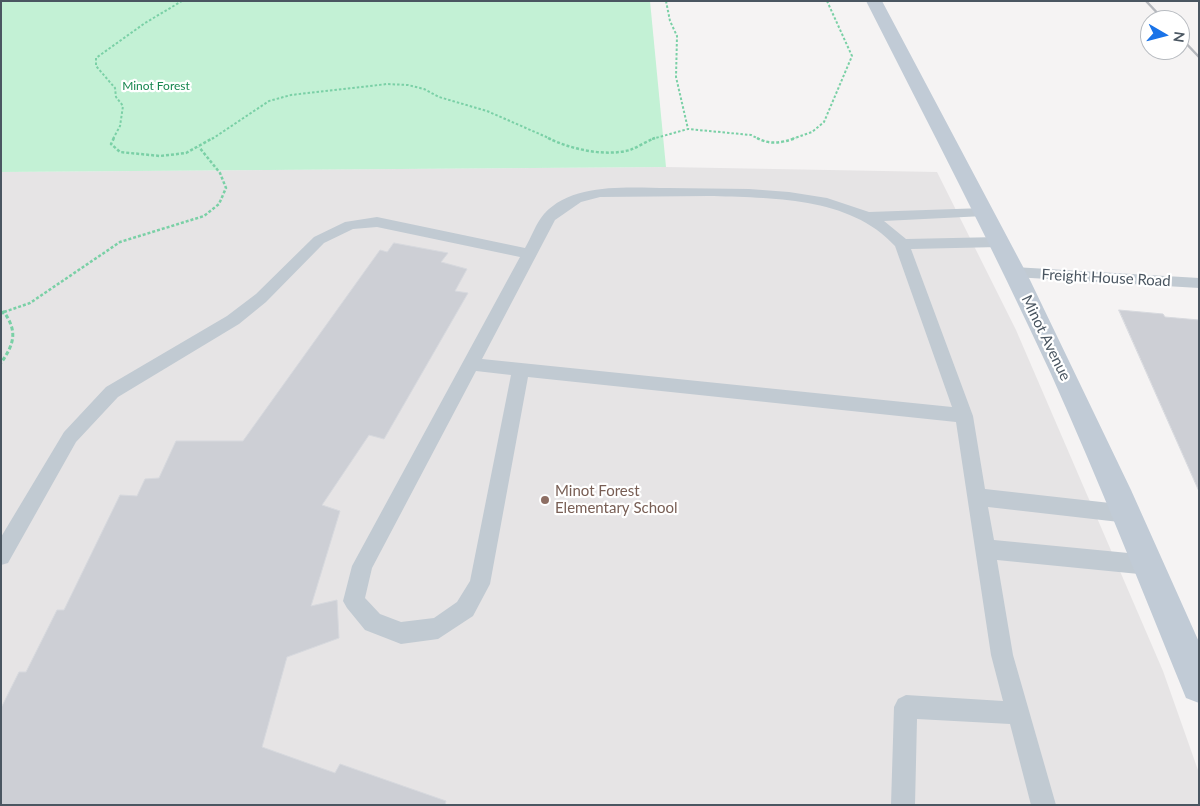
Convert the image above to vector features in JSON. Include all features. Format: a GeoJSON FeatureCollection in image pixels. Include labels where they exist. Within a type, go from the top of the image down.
{"type":"FeatureCollection","features":[{"type":"Feature","properties":{"kind":"main road","name":"Minot Avenue"},"geometry":{"type":"LineString","coordinates":[[874,1],[984,212],[1064,374],[1193,658],[1199,685]]}},
{"type":"Feature","properties":{"kind":"lane"},"geometry":{"type":"LineString","coordinates":[[521,369],[480,584],[466,609],[438,628],[401,633],[373,622],[354,601],[362,566],[549,217],[576,199],[600,192],[760,193],[802,198],[840,207],[868,217],[886,228],[902,244],[964,416],[1002,654],[1044,805]]}},
{"type":"Feature","properties":{"kind":"lane"},"geometry":{"type":"LineString","coordinates":[[868,217],[984,212]]}},
{"type":"Feature","properties":{"kind":"lane"},"geometry":{"type":"LineString","coordinates":[[1,556],[70,437],[112,392],[234,320],[261,298],[319,240],[350,225],[377,222],[530,254]]}},
{"type":"Feature","properties":{"kind":"lane"},"geometry":{"type":"LineString","coordinates":[[902,244],[999,242]]}},
{"type":"Feature","properties":{"kind":"lane","name":"Freight House Road"},"geometry":{"type":"LineString","coordinates":[[1014,272],[1199,283]]}},
{"type":"Feature","properties":{"kind":"lane"},"geometry":{"type":"LineString","coordinates":[[471,364],[964,416]]}},
{"type":"Feature","properties":{"kind":"lane"},"geometry":{"type":"LineString","coordinates":[[977,497],[1128,514]]}},
{"type":"Feature","properties":{"kind":"lane"},"geometry":{"type":"LineString","coordinates":[[985,549],[1150,565]]}},
{"type":"Feature","properties":{"kind":"lane"},"geometry":{"type":"LineString","coordinates":[[903,805],[906,707],[1018,713]]}},
{"type":"Feature","properties":{"kind":"path"},"geometry":{"type":"LineString","coordinates":[[182,1],[145,22],[96,58],[96,66],[115,88],[116,97],[123,106],[120,126],[111,144],[120,152],[160,156],[186,153],[199,147],[269,101],[291,95],[387,84],[408,85],[424,90],[530,128],[562,145],[583,149],[609,152],[629,150],[654,138],[688,129],[751,135],[767,143],[784,142],[812,132],[824,122],[842,84],[852,56],[827,1]]}},
{"type":"Feature","properties":{"kind":"path"},"geometry":{"type":"LineString","coordinates":[[666,1],[670,21],[677,36],[676,77],[688,129]]}},
{"type":"Feature","properties":{"kind":"path"},"geometry":{"type":"LineString","coordinates":[[1,363],[13,344],[14,325],[3,312],[30,303],[120,242],[204,216],[219,204],[226,188],[220,173],[199,147]]}},
{"type":"Feature","properties":{"kind":"shaded area","name":"Minot Forest Elementary School"},"geometry":{"type":"Polygon","coordinates":[[[666,167],[937,172],[1016,330],[1163,671],[1199,773],[1199,805],[1,805],[1,172],[666,167]]]}},
{"type":"Feature","properties":{"kind":"green space","name":"Minot Forest"},"geometry":{"type":"Polygon","coordinates":[[[1,1],[650,1],[666,167],[1,172],[1,1]]]}},
{"type":"Feature","properties":{"kind":"building"},"geometry":{"type":"Polygon","coordinates":[[[394,243],[448,253],[441,262],[467,269],[455,291],[468,293],[384,439],[369,435],[322,505],[340,511],[311,606],[337,600],[339,638],[287,657],[262,747],[335,773],[340,764],[446,801],[445,805],[1,805],[1,708],[19,672],[26,672],[57,610],[64,610],[120,495],[137,496],[145,479],[159,478],[176,441],[243,441],[380,250],[387,252],[394,243]]]}},
{"type":"Feature","properties":{"kind":"building"},"geometry":{"type":"Polygon","coordinates":[[[1119,310],[1199,320],[1199,491],[1119,310]]]}},
{"type":"Feature","properties":{"kind":"railway"},"geometry":{"type":"LineString","coordinates":[[1146,1],[1155,10]]}},
{"type":"Feature","properties":{"kind":"railway"},"geometry":{"type":"LineString","coordinates":[[1190,48],[1199,57]]}},
{"type":"Feature","properties":{"kind":"place","name":"Minot Forest Elementary School"},"geometry":{"type":"Point","coordinates":[545,500]}}]}
